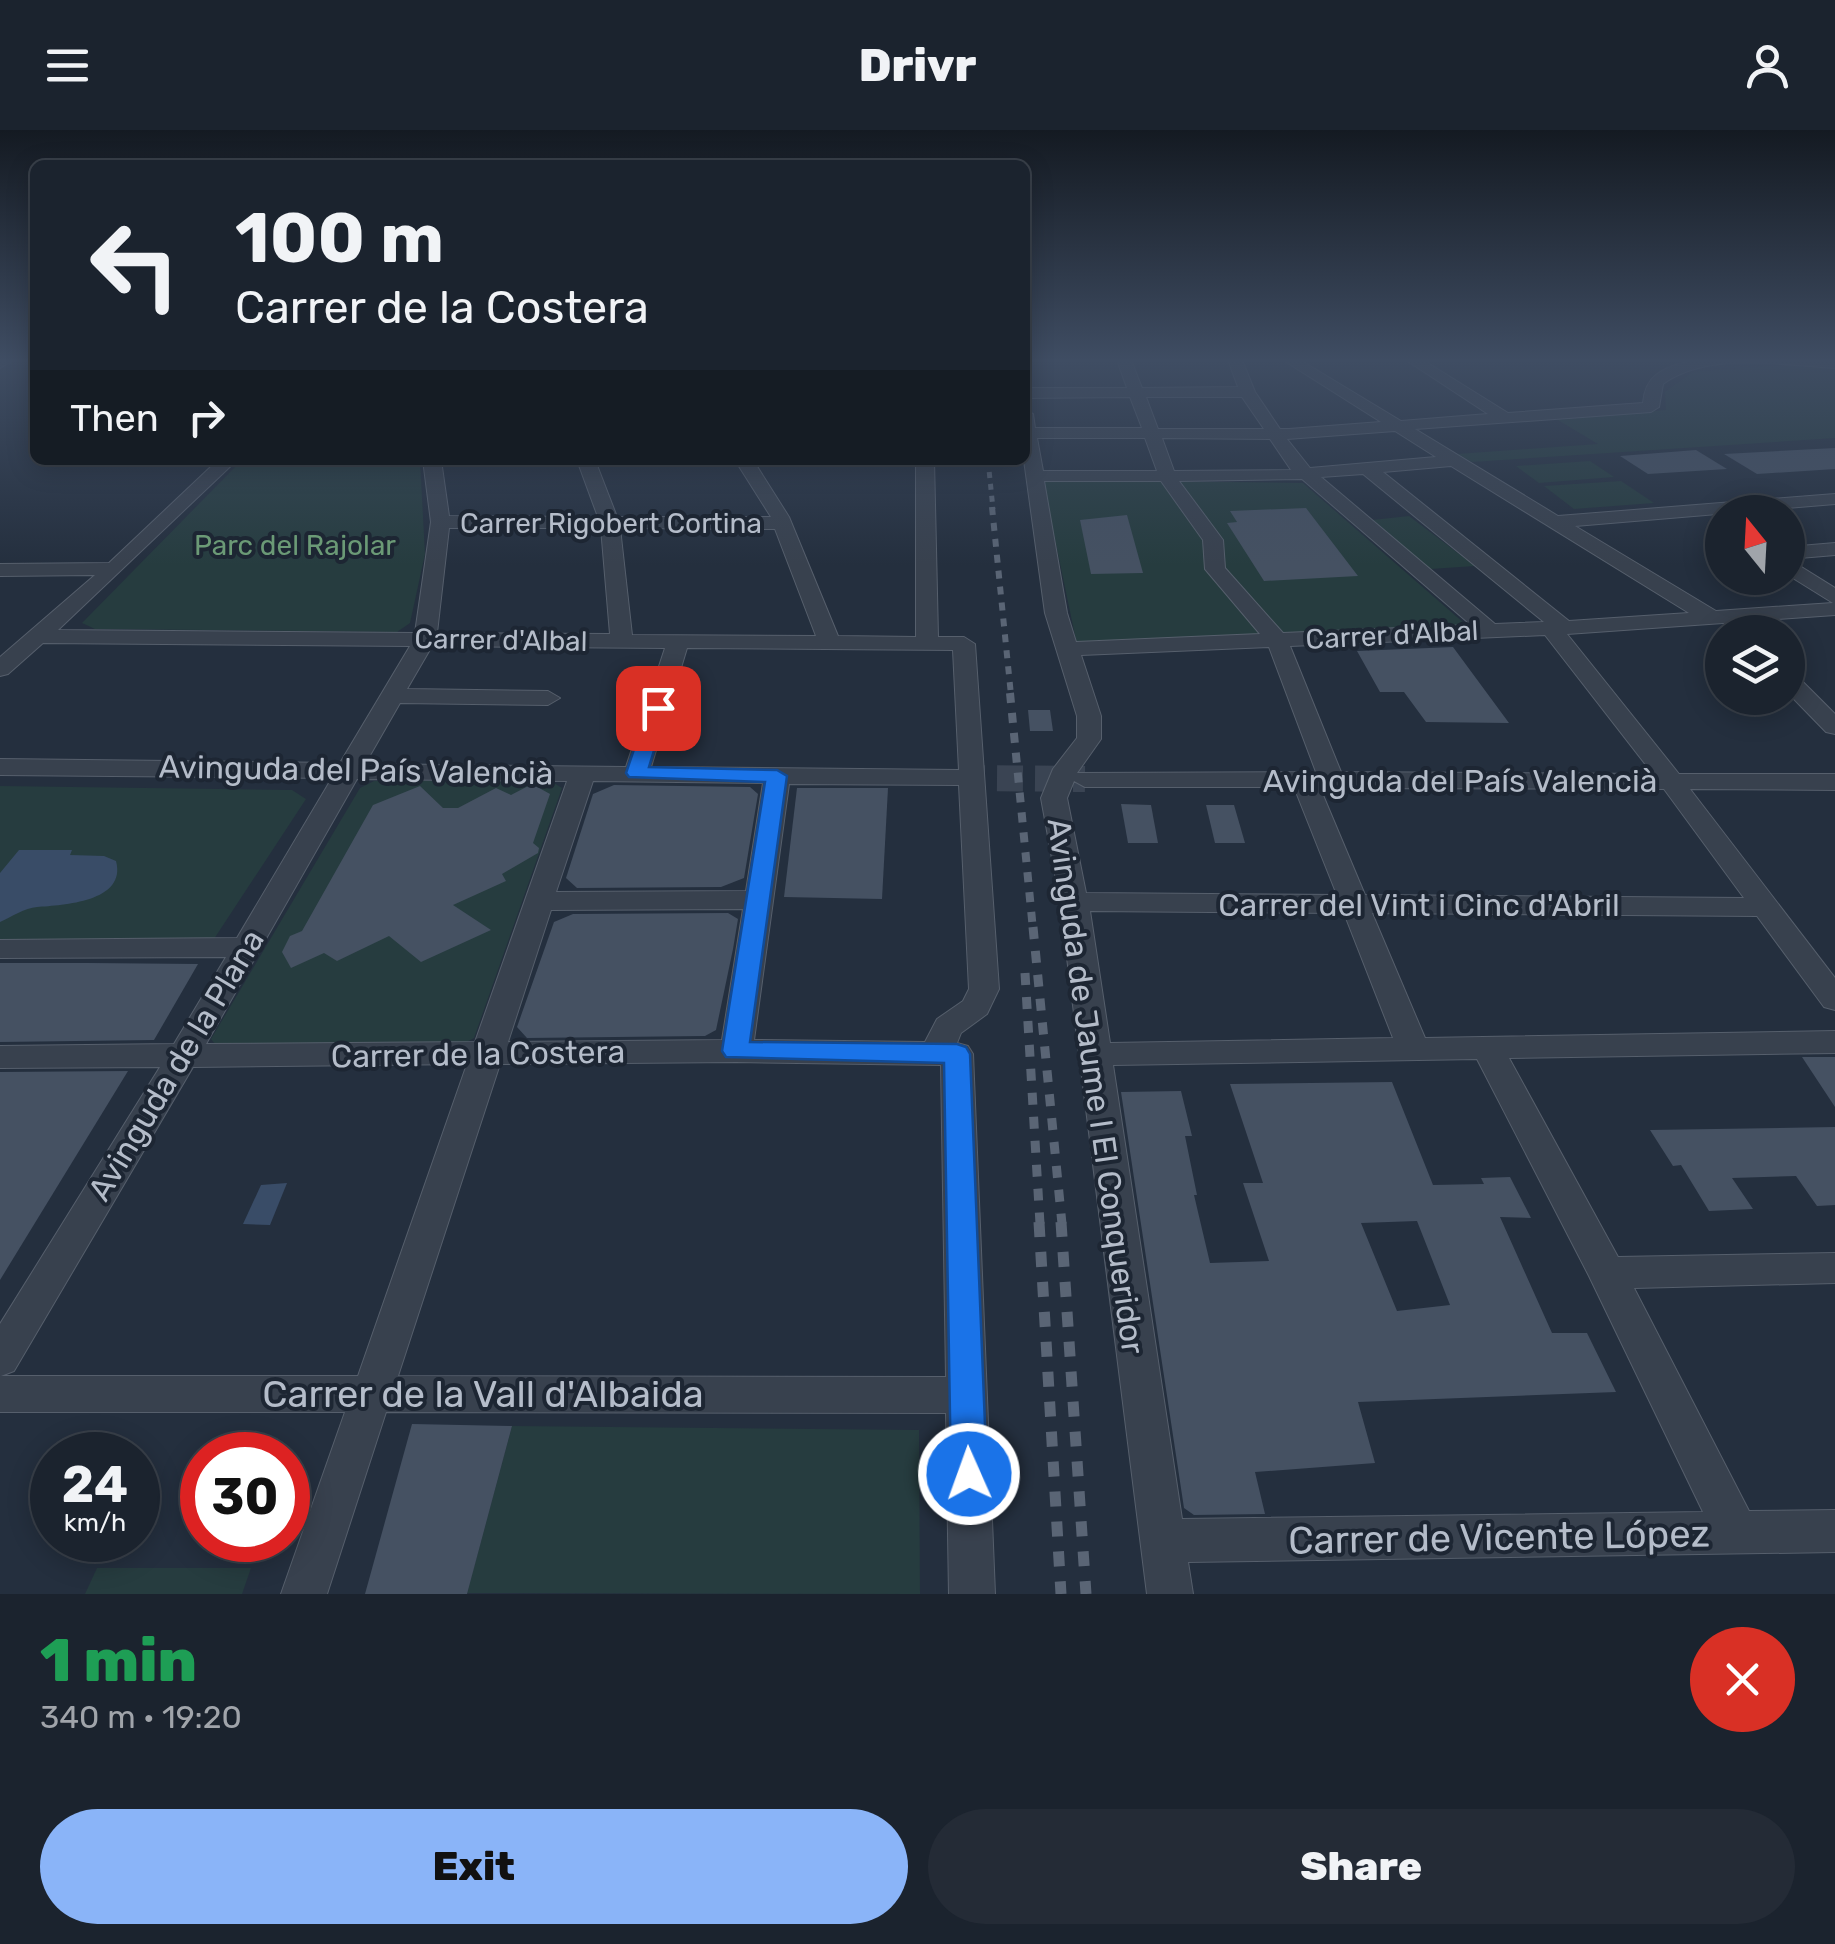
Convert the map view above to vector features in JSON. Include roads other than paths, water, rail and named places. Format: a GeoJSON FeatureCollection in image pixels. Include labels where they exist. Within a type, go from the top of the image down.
{"type":"FeatureCollection","features":[{"type":"Feature","properties":{"kind":"street"},"geometry":{"type":"LineString","coordinates":[[1081,428],[1153,434],[1274,434],[1362,428]]}},
{"type":"Feature","properties":{"kind":"street"},"geometry":{"type":"LineString","coordinates":[[1151,428],[1169,479],[1213,540],[1214,569],[1276,640],[1354,904],[1412,1048]]}},
{"type":"Feature","properties":{"kind":"street"},"geometry":{"type":"LineString","coordinates":[[1270,428],[1306,473],[1488,630]]}},
{"type":"Feature","properties":{"kind":"street"},"geometry":{"type":"LineString","coordinates":[[1402,428],[1705,615]]}},
{"type":"Feature","properties":{"kind":"street","name":"Avinguda de Jaume I El Conqueridor"},"geometry":{"type":"LineString","coordinates":[[1030,446],[1056,613],[1088,716],[1089,739],[1066,769],[1054,798],[1074,902],[1170,1594]]}},
{"type":"Feature","properties":{"kind":"street"},"geometry":{"type":"LineString","coordinates":[[1034,476],[1169,479],[1306,473],[1455,460]]}},
{"type":"Feature","properties":{"kind":"street"},"geometry":{"type":"LineString","coordinates":[[0,669],[114,569],[223,465]]}},
{"type":"Feature","properties":{"kind":"street"},"geometry":{"type":"LineString","coordinates":[[424,639],[440,522],[433,465]]}},
{"type":"Feature","properties":{"kind":"street"},"geometry":{"type":"LineString","coordinates":[[588,465],[610,523],[622,641]]}},
{"type":"Feature","properties":{"kind":"street"},"geometry":{"type":"LineString","coordinates":[[747,465],[782,523],[830,643]]}},
{"type":"Feature","properties":{"kind":"street"},"geometry":{"type":"LineString","coordinates":[[924,465],[927,644]]}},
{"type":"Feature","properties":{"kind":"street"},"geometry":{"type":"LineString","coordinates":[[1367,468],[1558,628],[1835,1000]]}},
{"type":"Feature","properties":{"kind":"street"},"geometry":{"type":"LineString","coordinates":[[1553,522],[1835,499]]}},
{"type":"Feature","properties":{"kind":"street"},"geometry":{"type":"LineString","coordinates":[[1696,510],[1705,516]]}},
{"type":"Feature","properties":{"kind":"street","name":"Carrer Rigobert Cortina"},"geometry":{"type":"LineString","coordinates":[[440,522],[782,523]]}},
{"type":"Feature","properties":{"kind":"street"},"geometry":{"type":"LineString","coordinates":[[1805,552],[1835,549]]}},
{"type":"Feature","properties":{"kind":"street"},"geometry":{"type":"LineString","coordinates":[[0,570],[114,569]]}},
{"type":"Feature","properties":{"kind":"street"},"geometry":{"type":"LineString","coordinates":[[1805,577],[1835,596]]}},
{"type":"Feature","properties":{"kind":"street","name":"Carrer d'Albal"},"geometry":{"type":"LineString","coordinates":[[1795,615],[1835,609]]}},
{"type":"Feature","properties":{"kind":"street","name":"Carrer d'Albal"},"geometry":{"type":"LineString","coordinates":[[1069,649],[1488,630],[1705,626]]}},
{"type":"Feature","properties":{"kind":"street","name":"Carrer d'Albal"},"geometry":{"type":"LineString","coordinates":[[39,636],[964,644],[965,773]]}},
{"type":"Feature","properties":{"kind":"street","name":"Avinguda de la Plana"},"geometry":{"type":"LineString","coordinates":[[0,1359],[247,948],[424,639]]}},
{"type":"Feature","properties":{"kind":"street"},"geometry":{"type":"LineString","coordinates":[[637,773],[678,642]]}},
{"type":"Feature","properties":{"kind":"street"},"geometry":{"type":"LineString","coordinates":[[390,696],[548,698]]}},
{"type":"Feature","properties":{"kind":"street"},"geometry":{"type":"LineString","coordinates":[[1805,697],[1835,727]]}},
{"type":"Feature","properties":{"kind":"street","name":"Avinguda del País Valencià"},"geometry":{"type":"LineString","coordinates":[[0,766],[777,776],[965,773]]}},
{"type":"Feature","properties":{"kind":"street","name":"Avinguda del País Valencià"},"geometry":{"type":"LineString","coordinates":[[712,774],[756,766],[965,773]]}},
{"type":"Feature","properties":{"kind":"street"},"geometry":{"type":"LineString","coordinates":[[304,1594],[583,772]]}},
{"type":"Feature","properties":{"kind":"street"},"geometry":{"type":"LineString","coordinates":[[965,773],[984,989],[976,1006],[948,1027],[946,1054],[967,1395],[972,1594]]}},
{"type":"Feature","properties":{"kind":"street"},"geometry":{"type":"LineString","coordinates":[[736,1051],[777,776]]}},
{"type":"Feature","properties":{"kind":"street","name":"Avinguda del País Valencià"},"geometry":{"type":"LineString","coordinates":[[1086,780],[1835,782]]}},
{"type":"Feature","properties":{"kind":"street"},"geometry":{"type":"LineString","coordinates":[[540,900],[758,900]]}},
{"type":"Feature","properties":{"kind":"street","name":"Carrer del Vint i Cinc d'Abril"},"geometry":{"type":"LineString","coordinates":[[1074,902],[1764,908]]}},
{"type":"Feature","properties":{"kind":"street"},"geometry":{"type":"LineString","coordinates":[[0,948],[247,948]]}},
{"type":"Feature","properties":{"kind":"street"},"geometry":{"type":"LineString","coordinates":[[1093,1054],[1835,1042]]}},
{"type":"Feature","properties":{"kind":"street"},"geometry":{"type":"LineString","coordinates":[[1487,1048],[1607,1273],[1738,1534]]}},
{"type":"Feature","properties":{"kind":"street","name":"Carrer de la Costera"},"geometry":{"type":"LineString","coordinates":[[0,1057],[736,1051],[946,1054]]}},
{"type":"Feature","properties":{"kind":"street"},"geometry":{"type":"LineString","coordinates":[[1607,1273],[1835,1268]]}},
{"type":"Feature","properties":{"kind":"street","name":"Carrer de la Vall d'Albaida"},"geometry":{"type":"LineString","coordinates":[[0,1394],[967,1395]]}},
{"type":"Feature","properties":{"kind":"street","name":"Carrer de Vicente López"},"geometry":{"type":"LineString","coordinates":[[1162,1541],[1835,1531]]}},
{"type":"Feature","properties":{"kind":"water"},"geometry":{"type":"Polygon","coordinates":[[[19,850],[72,850],[70,855],[104,856],[116,861],[117,875],[103,893],[90,899],[32,908],[0,922],[0,873],[19,850]]]}},
{"type":"Feature","properties":{"kind":"water"},"geometry":{"type":"Polygon","coordinates":[[[287,1183],[270,1225],[243,1224],[261,1185],[287,1183]]]}},
{"type":"Feature","properties":{"kind":"tunnel"},"geometry":{"type":"LineString","coordinates":[[959,778],[1085,779]]}},
{"type":"Feature","properties":{"kind":"railway"},"geometry":{"type":"LineString","coordinates":[[989,465],[993,509]]}},
{"type":"Feature","properties":{"kind":"railway"},"geometry":{"type":"LineString","coordinates":[[992,507],[1011,695]]}},
{"type":"Feature","properties":{"kind":"railway"},"geometry":{"type":"LineString","coordinates":[[1010,693],[1033,930]]}},
{"type":"Feature","properties":{"kind":"railway"},"geometry":{"type":"LineString","coordinates":[[1033,927],[1062,1224]]}},
{"type":"Feature","properties":{"kind":"railway"},"geometry":{"type":"LineString","coordinates":[[1025,973],[1040,1224]]}},
{"type":"Feature","properties":{"kind":"railway"},"geometry":{"type":"LineString","coordinates":[[1039,1222],[1061,1594]]}},
{"type":"Feature","properties":{"kind":"railway"},"geometry":{"type":"LineString","coordinates":[[1061,1222],[1086,1594]]}},
{"type":"Feature","properties":{"kind":"park label","name":"Parc del Rajolar"},"geometry":{"type":"Point","coordinates":[295,545]}}]}
